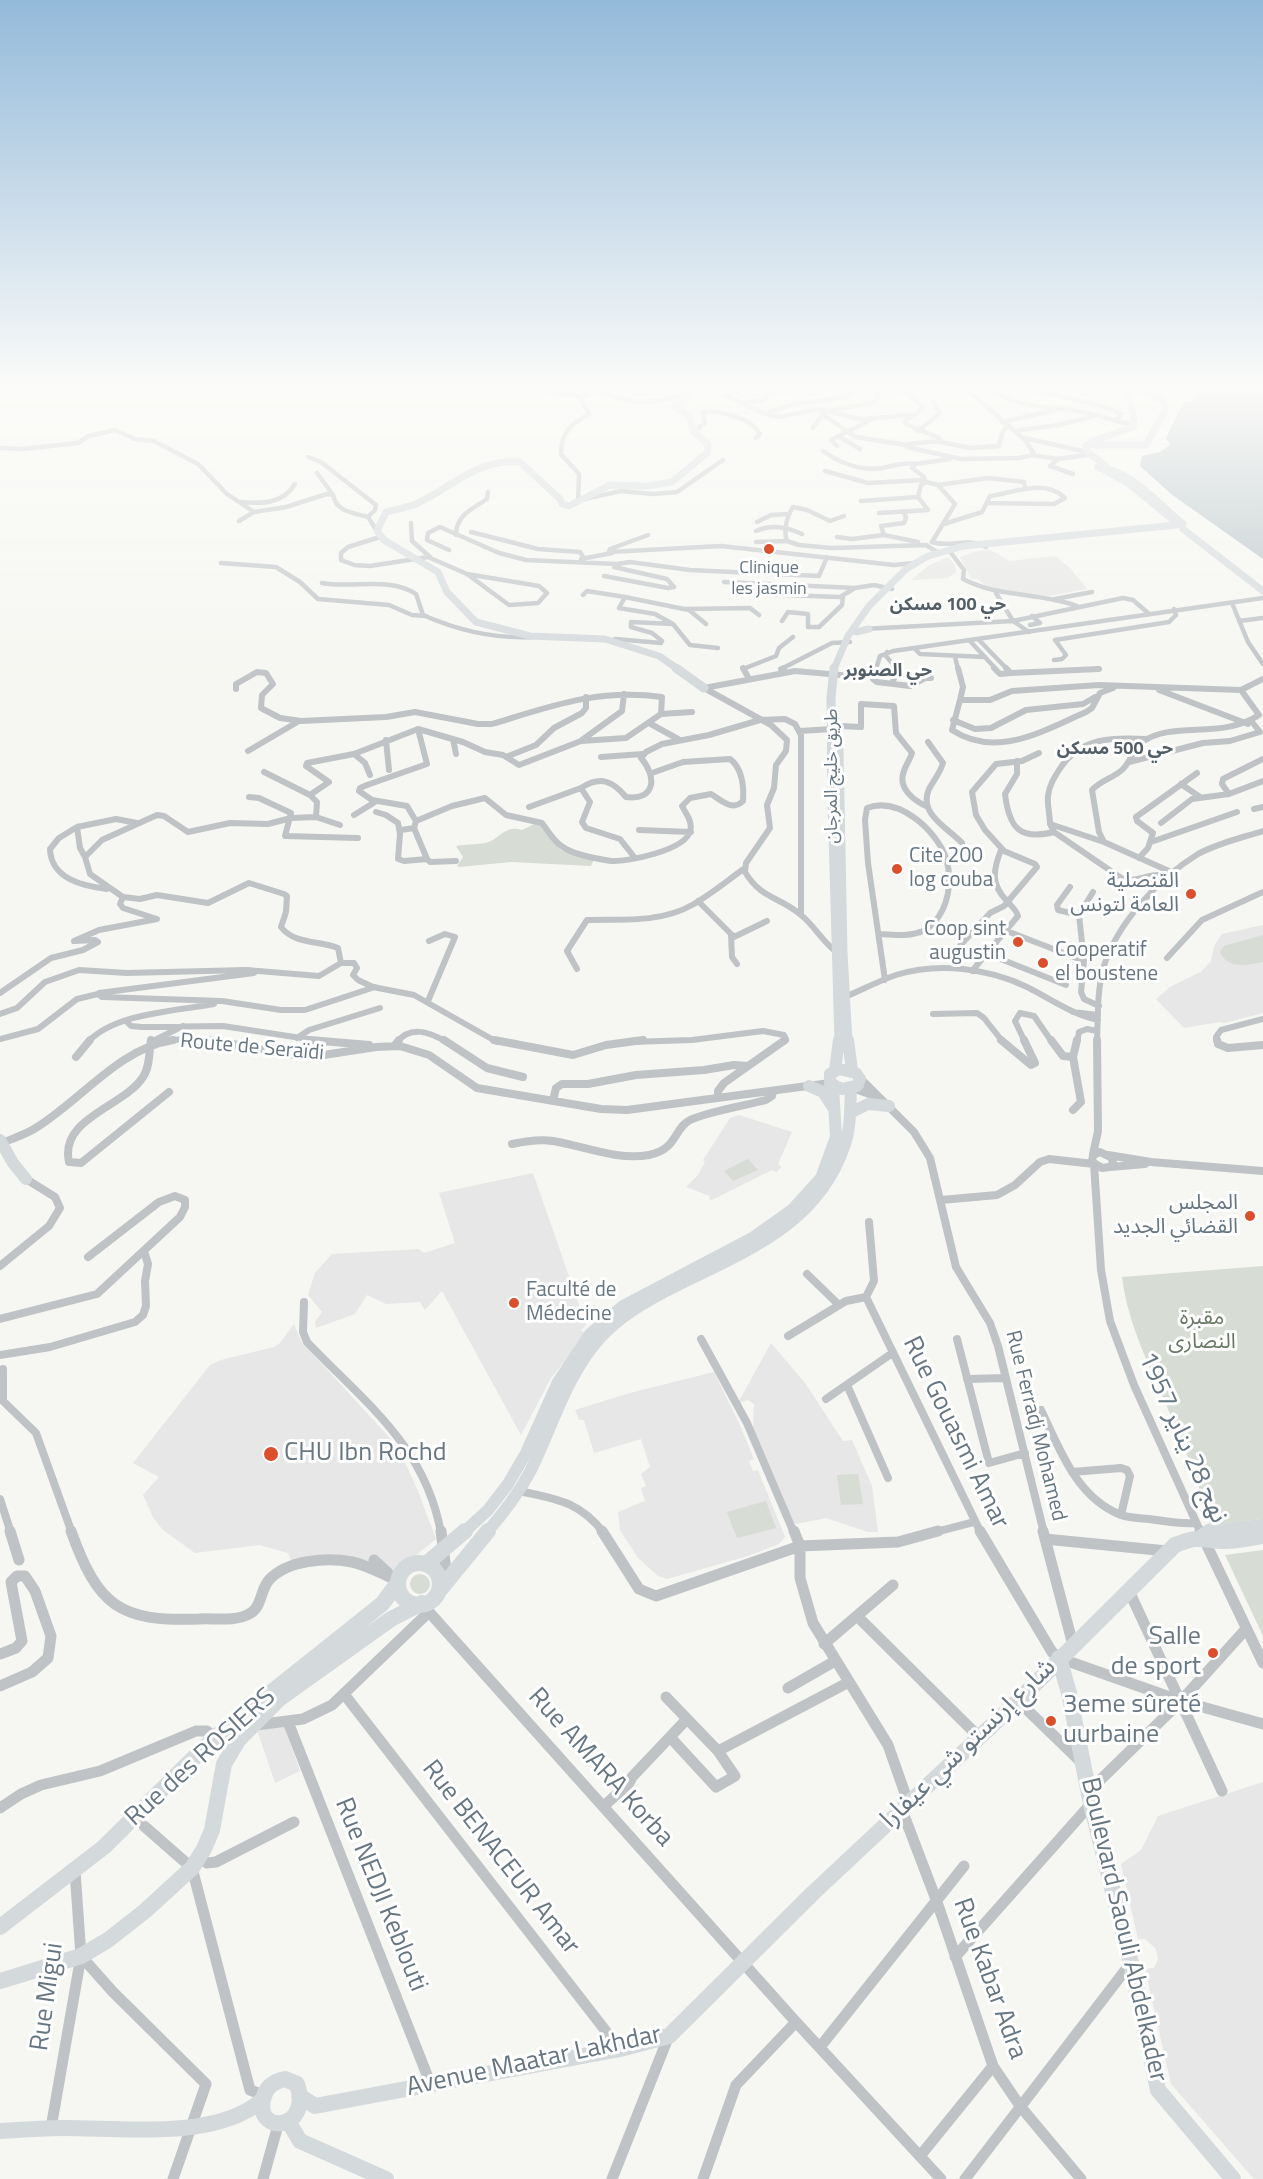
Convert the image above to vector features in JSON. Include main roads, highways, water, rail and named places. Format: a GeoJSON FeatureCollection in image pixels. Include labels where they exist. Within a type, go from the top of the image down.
{"type":"FeatureCollection","features":[{"type":"Feature","properties":{"kind":"main road"},"geometry":{"type":"LineString","coordinates":[[444,488],[418,503],[386,512],[379,534],[438,572],[447,592],[476,622],[520,634],[611,641],[659,656],[704,688]]}},
{"type":"Feature","properties":{"kind":"main road"},"geometry":{"type":"LineString","coordinates":[[548,488],[562,504],[569,506],[605,488]]}},
{"type":"Feature","properties":{"kind":"main road"},"geometry":{"type":"LineString","coordinates":[[1133,488],[1178,526],[1263,589]]}},
{"type":"Feature","properties":{"kind":"main road"},"geometry":{"type":"LineString","coordinates":[[1139,488],[1178,526]]}},
{"type":"Feature","properties":{"kind":"main road","name":"طريق خليج المرجان"},"geometry":{"type":"LineString","coordinates":[[889,589],[917,564],[937,552],[1178,526]]}},
{"type":"Feature","properties":{"kind":"main road","name":"طريق خليج المرجان"},"geometry":{"type":"LineString","coordinates":[[844,1115],[833,1078],[839,1049],[837,675],[847,641],[859,629],[905,569],[928,559],[984,546]]}},
{"type":"Feature","properties":{"kind":"main road","name":"طريق خليج المرجان"},"geometry":{"type":"LineString","coordinates":[[839,953],[848,1046],[855,1073]]}},
{"type":"Feature","properties":{"kind":"main road"},"geometry":{"type":"LineString","coordinates":[[426,1606],[404,1599],[400,1595],[396,1581],[405,1569],[426,1564],[444,1549],[478,1520],[506,1489],[557,1382],[591,1334],[624,1305],[644,1292],[743,1244],[794,1210],[813,1188],[830,1161],[852,1089],[859,1083],[855,1073],[833,1078],[842,1089],[852,1089]]}},
{"type":"Feature","properties":{"kind":"main road"},"geometry":{"type":"LineString","coordinates":[[0,1981],[81,1956],[108,1940],[145,1911],[196,1863],[212,1830],[224,1764],[239,1739],[272,1705],[391,1619],[426,1606],[519,1491],[570,1380],[580,1362],[601,1336],[630,1311],[747,1251],[802,1214],[828,1184],[845,1148],[844,1115],[824,1092],[809,1086]]}},
{"type":"Feature","properties":{"kind":"main road"},"geometry":{"type":"LineString","coordinates":[[844,1115],[868,1104],[886,1102]]}},
{"type":"Feature","properties":{"kind":"main road"},"geometry":{"type":"LineString","coordinates":[[1,1145],[11,1167],[26,1179]]}},
{"type":"Feature","properties":{"kind":"main road","name":"شارع إرنستو شي عيفارا"},"geometry":{"type":"LineString","coordinates":[[744,1963],[905,1805],[1018,1701],[1169,1551],[1183,1541],[1202,1537],[1214,1530],[1263,1525]]}},
{"type":"Feature","properties":{"kind":"main road","name":"شارع إرنستو شي عيفارا"},"geometry":{"type":"LineString","coordinates":[[1202,1537],[1219,1541],[1263,1536]]}},
{"type":"Feature","properties":{"kind":"main road"},"geometry":{"type":"LineString","coordinates":[[426,1564],[437,1571],[441,1584],[439,1591]]}},
{"type":"Feature","properties":{"kind":"main road","name":"Rue des ROSIERS"},"geometry":{"type":"LineString","coordinates":[[0,1927],[104,1847],[214,1738],[382,1604],[396,1581]]}},
{"type":"Feature","properties":{"kind":"main road","name":"Boulevard Saouli Abdelkader"},"geometry":{"type":"LineString","coordinates":[[1059,1658],[1069,1693],[1090,1798],[1131,1963],[1158,2090],[1233,2179]]}},
{"type":"Feature","properties":{"kind":"main road","name":"Avenue Maatar Lakhdar"},"geometry":{"type":"LineString","coordinates":[[301,2097],[315,2106],[620,2049],[669,2036],[744,1963]]}},
{"type":"Feature","properties":{"kind":"main road"},"geometry":{"type":"LineString","coordinates":[[0,2131],[51,2128],[191,2127],[252,2112],[273,2083],[285,2079],[297,2084],[301,2097],[298,2110],[283,2123]]}},
{"type":"Feature","properties":{"kind":"main road"},"geometry":{"type":"LineString","coordinates":[[262,2098],[261,2108],[267,2120],[283,2123],[300,2141],[386,2179]]}},
{"type":"Feature","properties":{"kind":"place","name":"Clinique les jasmin"},"geometry":{"type":"Point","coordinates":[769,549]}},
{"type":"Feature","properties":{"kind":"place","name":"Cite 200 log couba"},"geometry":{"type":"Point","coordinates":[897,869]}},
{"type":"Feature","properties":{"kind":"place","name":"القنصلية العامة لتونس"},"geometry":{"type":"Point","coordinates":[1191,894]}},
{"type":"Feature","properties":{"kind":"place","name":"Coop sint augustin"},"geometry":{"type":"Point","coordinates":[1018,942]}},
{"type":"Feature","properties":{"kind":"place","name":"Cooperatif el boustene"},"geometry":{"type":"Point","coordinates":[1043,963]}},
{"type":"Feature","properties":{"kind":"place","name":"المجلس القضائي الجديد"},"geometry":{"type":"Point","coordinates":[1250,1216]}},
{"type":"Feature","properties":{"kind":"place","name":"Faculté de Médecine"},"geometry":{"type":"Point","coordinates":[514,1303]}},
{"type":"Feature","properties":{"kind":"place","name":"CHU Ibn Rochd"},"geometry":{"type":"Point","coordinates":[271,1454]}},
{"type":"Feature","properties":{"kind":"place","name":"Salle de sport"},"geometry":{"type":"Point","coordinates":[1213,1653]}},
{"type":"Feature","properties":{"kind":"place","name":"3eme sûreté uurbaine"},"geometry":{"type":"Point","coordinates":[1051,1721]}},
{"type":"Feature","properties":{"kind":"district","name":"حي 100 مسكن"},"geometry":{"type":"Point","coordinates":[948,606]}},
{"type":"Feature","properties":{"kind":"district","name":"حي الصنوبر"},"geometry":{"type":"Point","coordinates":[888,672]}},
{"type":"Feature","properties":{"kind":"district","name":"حي 500 مسكن"},"geometry":{"type":"Point","coordinates":[1115,750]}},
{"type":"Feature","properties":{"kind":"park label","name":"مقبرة النصارى"},"geometry":{"type":"Point","coordinates":[1202,1331]}}]}
